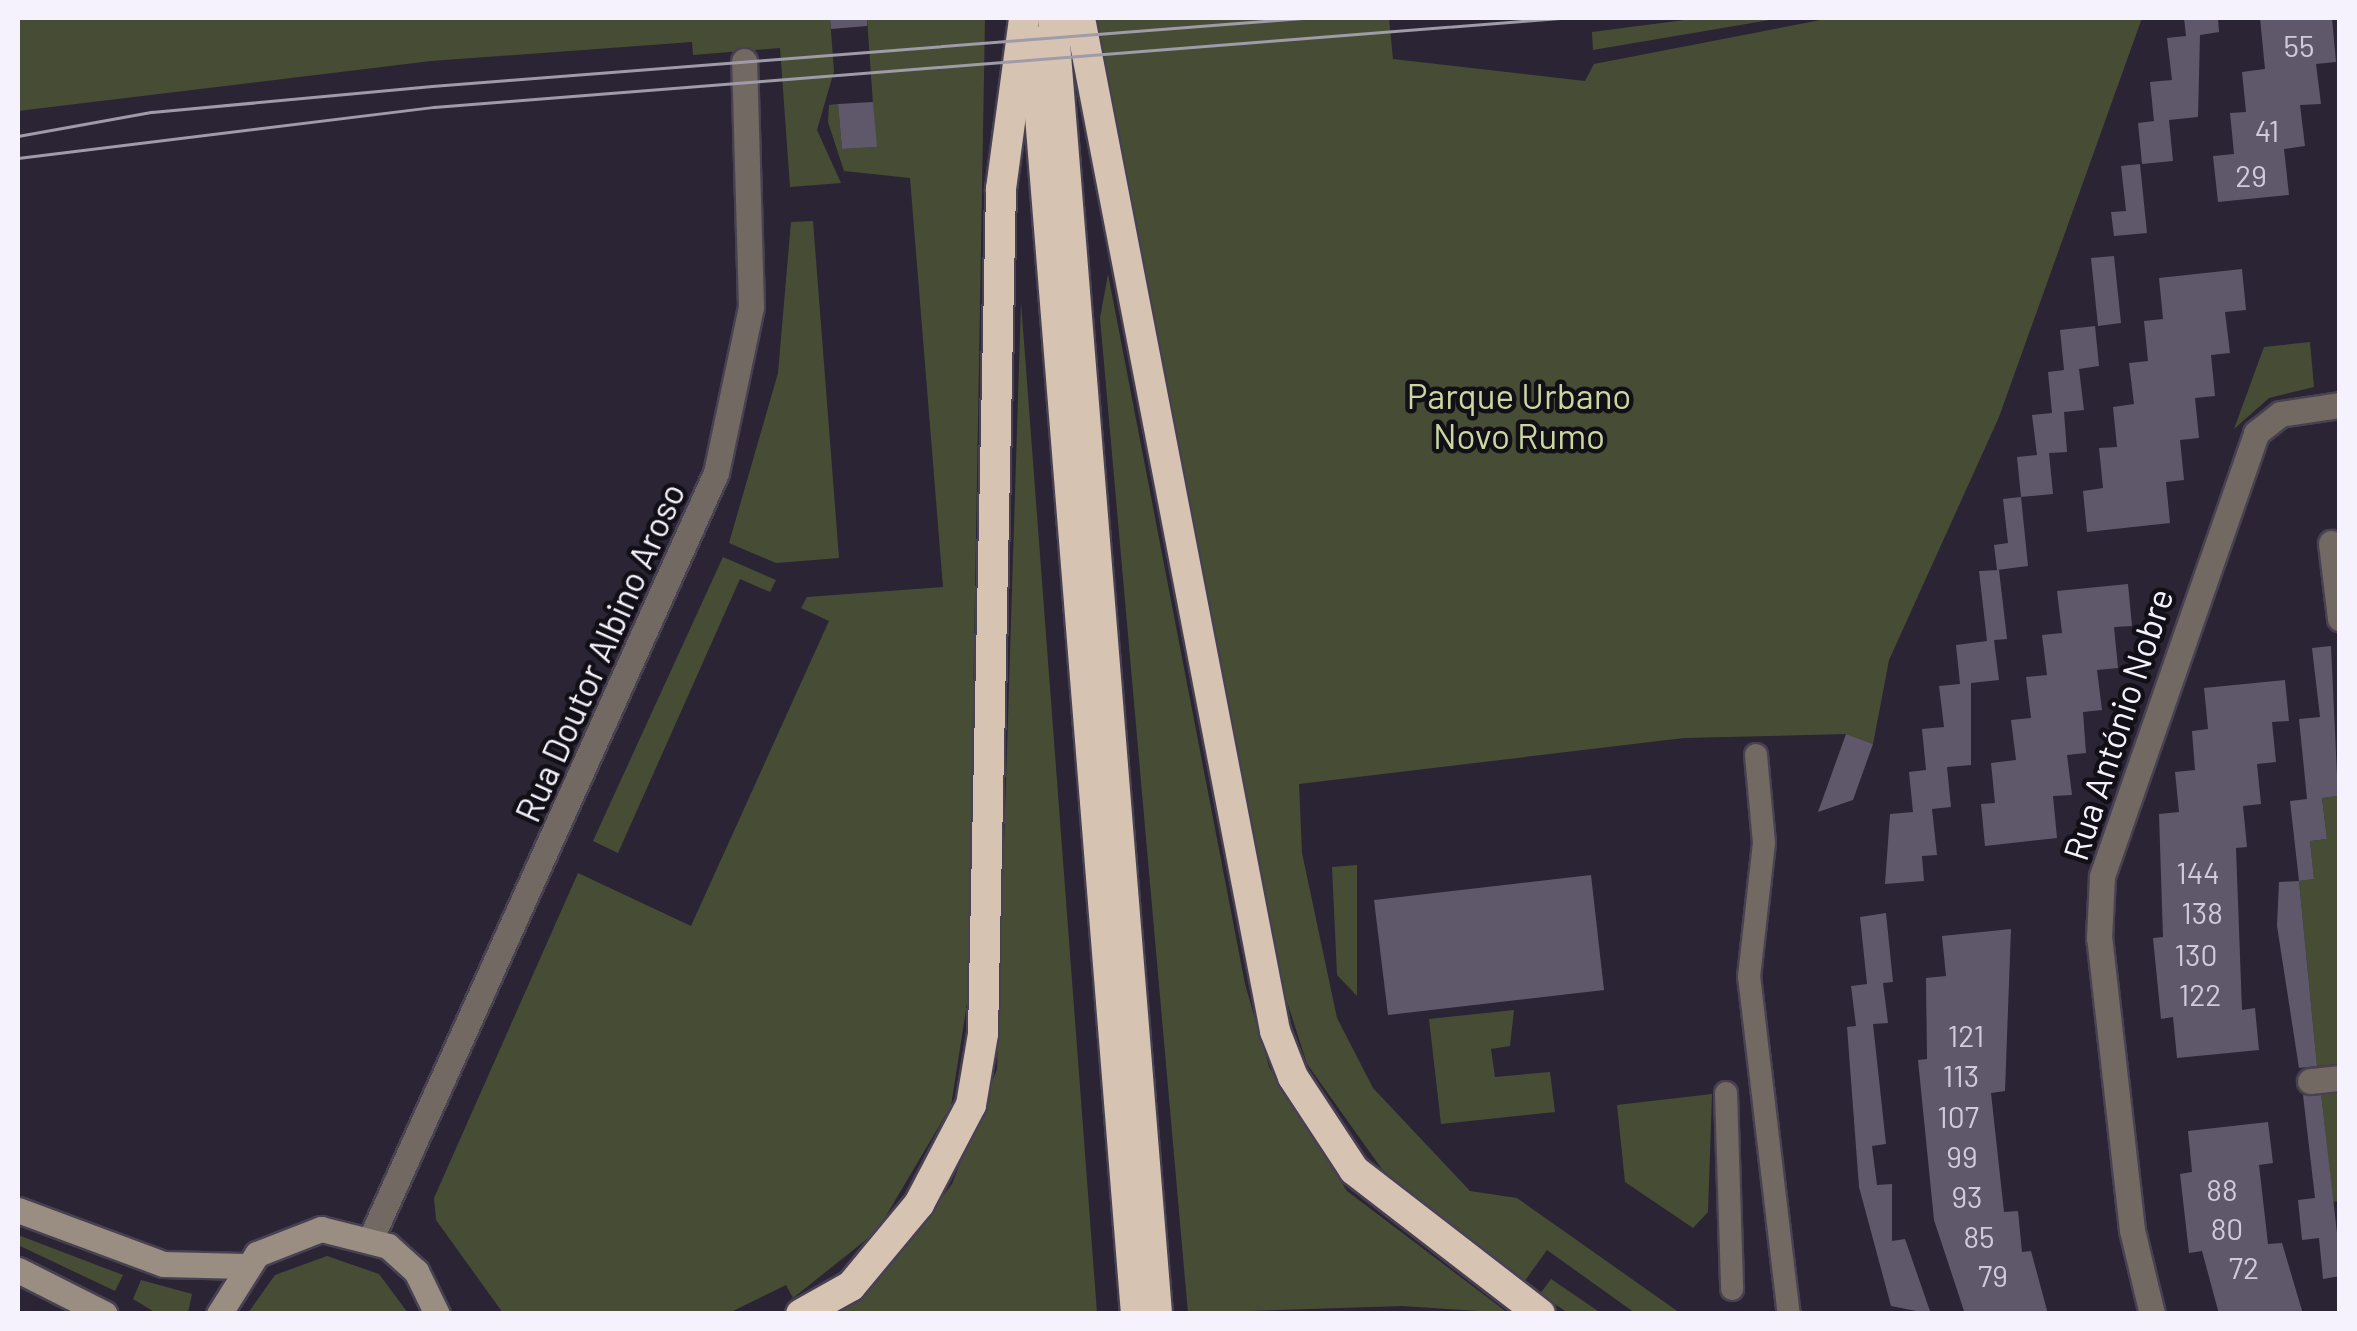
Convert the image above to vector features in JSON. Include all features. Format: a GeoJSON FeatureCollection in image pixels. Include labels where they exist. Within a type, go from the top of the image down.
{"type":"FeatureCollection","features":[{"type":"Feature","properties":{"kind":"highway"},"geometry":{"type":"LineString","coordinates":[[801,1314],[851,1286],[920,1204],[970,1105],[983,1034],[1001,189],[1024,18]]}},
{"type":"Feature","properties":{"kind":"highway"},"geometry":{"type":"LineString","coordinates":[[1032,18],[1136,1314]]}},
{"type":"Feature","properties":{"kind":"highway"},"geometry":{"type":"LineString","coordinates":[[1054,18],[1158,1314]]}},
{"type":"Feature","properties":{"kind":"highway"},"geometry":{"type":"LineString","coordinates":[[1080,18],[1275,1030],[1294,1078],[1354,1170],[1540,1314]]}},
{"type":"Feature","properties":{"kind":"main road"},"geometry":{"type":"LineString","coordinates":[[18,1210],[163,1264],[245,1266],[304,1232],[372,1238],[416,1271],[438,1314]]}},
{"type":"Feature","properties":{"kind":"main road"},"geometry":{"type":"LineString","coordinates":[[219,1314],[245,1266]]}},
{"type":"Feature","properties":{"kind":"main road"},"geometry":{"type":"LineString","coordinates":[[18,1270],[105,1314]]}},
{"type":"Feature","properties":{"kind":"street","name":"Rua Doutor Albino Aroso"},"geometry":{"type":"LineString","coordinates":[[372,1238],[716,473],[751,307],[744,60]]}},
{"type":"Feature","properties":{"kind":"street","name":"Rua António Nobre"},"geometry":{"type":"LineString","coordinates":[[2152,1314],[2132,1230],[2099,938],[2102,876],[2256,433],[2280,414],[2340,404]]}},
{"type":"Feature","properties":{"kind":"street"},"geometry":{"type":"LineString","coordinates":[[2332,543],[2340,618]]}},
{"type":"Feature","properties":{"kind":"street"},"geometry":{"type":"LineString","coordinates":[[2310,1081],[2340,1078]]}},
{"type":"Feature","properties":{"kind":"lane"},"geometry":{"type":"LineString","coordinates":[[1756,755],[1764,843],[1749,976],[1789,1314]]}},
{"type":"Feature","properties":{"kind":"lane"},"geometry":{"type":"LineString","coordinates":[[1726,1092],[1732,1289]]}},
{"type":"Feature","properties":{"kind":"green space"},"geometry":{"type":"Polygon","coordinates":[[[18,18],[830,18],[834,71],[817,130],[841,183],[790,187],[780,48],[693,55],[692,42],[431,61],[18,111],[18,18]]]}},
{"type":"Feature","properties":{"kind":"green space"},"geometry":{"type":"Polygon","coordinates":[[[867,18],[985,18],[968,997],[951,1106],[877,1231],[793,1298],[786,1285],[729,1313],[503,1313],[436,1220],[434,1198],[578,873],[691,926],[829,621],[801,608],[807,597],[943,587],[910,178],[844,171],[828,122],[829,105],[838,104],[842,149],[876,147],[867,18]]]}},
{"type":"Feature","properties":{"kind":"green space","name":"Parque Urbano Novo Rumo"},"geometry":{"type":"Polygon","coordinates":[[[1097,18],[1389,18],[1393,59],[1585,81],[1594,64],[1831,18],[2142,18],[1999,417],[1889,660],[1873,744],[1846,734],[1684,738],[1299,784],[1302,853],[1337,1018],[1373,1088],[1470,1191],[1517,1198],[1680,1313],[1635,1313],[1547,1250],[1524,1282],[1394,1186],[1307,1064],[1282,986],[1097,18]]]}},
{"type":"Feature","properties":{"kind":"green space"},"geometry":{"type":"Polygon","coordinates":[[[1700,18],[1782,18],[1593,50],[1592,32],[1700,18]]]}},
{"type":"Feature","properties":{"kind":"green space"},"geometry":{"type":"Polygon","coordinates":[[[813,221],[839,558],[776,563],[729,543],[778,373],[791,222],[813,221]]]}},
{"type":"Feature","properties":{"kind":"green space"},"geometry":{"type":"Polygon","coordinates":[[[1108,274],[1245,984],[1269,1067],[1347,1191],[1508,1313],[1402,1306],[1188,1313],[1100,318],[1108,274]]]}},
{"type":"Feature","properties":{"kind":"green space"},"geometry":{"type":"Polygon","coordinates":[[[1021,302],[1097,1313],[834,1314],[888,1268],[952,1184],[997,1069],[1021,302]]]}},
{"type":"Feature","properties":{"kind":"green space"},"geometry":{"type":"Polygon","coordinates":[[[2310,342],[2314,387],[2269,398],[2234,429],[2264,347],[2310,342]]]}},
{"type":"Feature","properties":{"kind":"green space"},"geometry":{"type":"Polygon","coordinates":[[[723,557],[776,580],[770,592],[740,579],[618,853],[593,841],[723,557]]]}},
{"type":"Feature","properties":{"kind":"green space"},"geometry":{"type":"Polygon","coordinates":[[[2338,796],[2339,1064],[2317,1066],[2299,881],[2314,879],[2310,841],[2327,839],[2322,798],[2338,796]]]}},
{"type":"Feature","properties":{"kind":"green space"},"geometry":{"type":"Polygon","coordinates":[[[1357,865],[1357,996],[1337,975],[1332,867],[1357,865]]]}},
{"type":"Feature","properties":{"kind":"green space"},"geometry":{"type":"Polygon","coordinates":[[[1514,1010],[1510,1046],[1491,1049],[1495,1077],[1550,1072],[1555,1112],[1441,1124],[1429,1019],[1514,1010]]]}},
{"type":"Feature","properties":{"kind":"green space"},"geometry":{"type":"Polygon","coordinates":[[[2339,1091],[2339,1201],[2333,1202],[2321,1093],[2339,1091]]]}},
{"type":"Feature","properties":{"kind":"green space"},"geometry":{"type":"Polygon","coordinates":[[[1712,1094],[1708,1212],[1693,1228],[1625,1182],[1617,1105],[1712,1094]]]}},
{"type":"Feature","properties":{"kind":"green space"},"geometry":{"type":"Polygon","coordinates":[[[18,1235],[123,1275],[115,1291],[18,1245],[18,1235]]]}},
{"type":"Feature","properties":{"kind":"green space"},"geometry":{"type":"Polygon","coordinates":[[[327,1256],[379,1274],[408,1313],[248,1313],[275,1275],[327,1256]]]}},
{"type":"Feature","properties":{"kind":"green space"},"geometry":{"type":"Polygon","coordinates":[[[1551,1279],[1601,1313],[1568,1313],[1540,1294],[1551,1279]]]}},
{"type":"Feature","properties":{"kind":"green space"},"geometry":{"type":"Polygon","coordinates":[[[141,1280],[192,1294],[188,1313],[156,1313],[133,1299],[141,1280]]]}},
{"type":"Feature","properties":{"kind":"building"},"geometry":{"type":"Polygon","coordinates":[[[830,18],[867,18],[867,26],[831,29],[830,18]]]}},
{"type":"Feature","properties":{"kind":"building"},"geometry":{"type":"Polygon","coordinates":[[[2184,18],[2218,18],[2219,32],[2200,35],[2198,117],[2169,120],[2173,161],[2142,164],[2138,123],[2154,121],[2150,82],[2172,80],[2167,38],[2186,36],[2184,18]]]}},
{"type":"Feature","properties":{"kind":"building"},"geometry":{"type":"Polygon","coordinates":[[[2260,18],[2332,18],[2336,62],[2316,64],[2321,104],[2300,105],[2305,146],[2284,149],[2289,195],[2218,202],[2213,156],[2234,154],[2230,113],[2246,112],[2242,72],[2265,69],[2260,18]]]}},
{"type":"Feature","properties":{"kind":"building"},"geometry":{"type":"Polygon","coordinates":[[[873,102],[877,147],[842,149],[838,104],[873,102]]]}},
{"type":"Feature","properties":{"kind":"building"},"geometry":{"type":"Polygon","coordinates":[[[2140,164],[2147,233],[2114,236],[2111,212],[2126,211],[2121,166],[2140,164]]]}},
{"type":"Feature","properties":{"kind":"building"},"geometry":{"type":"Polygon","coordinates":[[[2114,256],[2121,323],[2098,326],[2091,258],[2114,256]]]}},
{"type":"Feature","properties":{"kind":"building"},"geometry":{"type":"Polygon","coordinates":[[[2242,269],[2246,310],[2225,312],[2230,353],[2211,355],[2215,396],[2195,398],[2199,438],[2180,440],[2184,480],[2166,482],[2170,523],[2087,532],[2083,491],[2103,488],[2099,448],[2117,447],[2113,407],[2134,404],[2129,363],[2148,361],[2144,321],[2163,319],[2159,278],[2242,269]]]}},
{"type":"Feature","properties":{"kind":"building"},"geometry":{"type":"Polygon","coordinates":[[[2095,326],[2099,366],[2079,369],[2084,410],[2064,412],[2067,452],[2049,453],[2053,494],[2021,497],[2017,457],[2037,455],[2032,415],[2052,413],[2048,372],[2064,370],[2060,330],[2095,326]]]}},
{"type":"Feature","properties":{"kind":"building"},"geometry":{"type":"Polygon","coordinates":[[[2021,497],[2028,566],[1997,570],[1994,545],[2008,543],[2003,499],[2021,497]]]}},
{"type":"Feature","properties":{"kind":"building"},"geometry":{"type":"Polygon","coordinates":[[[1999,570],[2007,639],[1994,640],[1999,680],[1971,683],[1971,765],[1947,767],[1951,807],[1932,809],[1937,855],[1922,856],[1924,881],[1885,884],[1890,814],[1913,812],[1909,772],[1926,770],[1922,729],[1944,727],[1939,686],[1960,684],[1956,645],[1987,641],[1979,571],[1999,570]]]}},
{"type":"Feature","properties":{"kind":"building"},"geometry":{"type":"Polygon","coordinates":[[[2128,584],[2132,626],[2114,627],[2118,668],[2097,670],[2102,710],[2083,712],[2086,753],[2067,755],[2072,795],[2053,796],[2057,838],[1985,846],[1981,804],[1995,803],[1991,763],[2016,760],[2011,720],[2031,718],[2026,677],[2047,675],[2042,635],[2062,633],[2057,591],[2128,584]]]}},
{"type":"Feature","properties":{"kind":"building"},"geometry":{"type":"Polygon","coordinates":[[[2331,646],[2338,796],[2322,798],[2327,839],[2310,841],[2314,879],[2299,881],[2290,801],[2307,799],[2299,719],[2320,717],[2312,648],[2331,646]]]}},
{"type":"Feature","properties":{"kind":"building"},"geometry":{"type":"Polygon","coordinates":[[[2285,680],[2289,721],[2272,722],[2276,762],[2257,764],[2261,804],[2243,806],[2247,847],[2236,848],[2242,1010],[2255,1008],[2259,1050],[2177,1058],[2173,1017],[2161,1019],[2153,938],[2163,937],[2159,814],[2179,812],[2175,772],[2195,770],[2192,731],[2208,729],[2204,688],[2285,680]]]}},
{"type":"Feature","properties":{"kind":"building"},"geometry":{"type":"Polygon","coordinates":[[[1846,734],[1873,744],[1853,800],[1818,812],[1846,734]]]}},
{"type":"Feature","properties":{"kind":"building"},"geometry":{"type":"Polygon","coordinates":[[[1591,875],[1604,990],[1388,1015],[1374,900],[1591,875]]]}},
{"type":"Feature","properties":{"kind":"building"},"geometry":{"type":"Polygon","coordinates":[[[2299,881],[2317,1066],[2299,1068],[2277,926],[2279,882],[2299,881]]]}},
{"type":"Feature","properties":{"kind":"building"},"geometry":{"type":"Polygon","coordinates":[[[1886,913],[1893,982],[1883,983],[1888,1023],[1873,1024],[1886,1144],[1872,1146],[1877,1185],[1892,1184],[1892,1241],[1905,1239],[1931,1314],[1891,1306],[1859,1187],[1847,1027],[1856,1026],[1851,986],[1867,984],[1860,917],[1886,913]]]}},
{"type":"Feature","properties":{"kind":"building"},"geometry":{"type":"Polygon","coordinates":[[[2011,929],[2005,1091],[1991,1093],[2004,1212],[2018,1211],[2022,1252],[2031,1251],[2048,1314],[1965,1314],[1934,1220],[1918,1060],[1927,1059],[1926,978],[1946,976],[1942,936],[2011,929]]]}},
{"type":"Feature","properties":{"kind":"building"},"geometry":{"type":"Polygon","coordinates":[[[2321,1093],[2340,1259],[2340,1276],[2323,1279],[2319,1238],[2302,1240],[2298,1200],[2315,1198],[2303,1095],[2321,1093]]]}},
{"type":"Feature","properties":{"kind":"building"},"geometry":{"type":"Polygon","coordinates":[[[2268,1122],[2273,1163],[2259,1165],[2268,1244],[2282,1243],[2303,1314],[2219,1314],[2202,1251],[2189,1253],[2180,1174],[2192,1172],[2188,1131],[2268,1122]]]}},
{"type":"Feature","properties":{"kind":"tram line"},"geometry":{"type":"LineString","coordinates":[[18,136],[152,112],[432,86],[1302,18]]}},
{"type":"Feature","properties":{"kind":"tram line"},"geometry":{"type":"LineString","coordinates":[[18,158],[434,107],[1559,18]]}}]}
